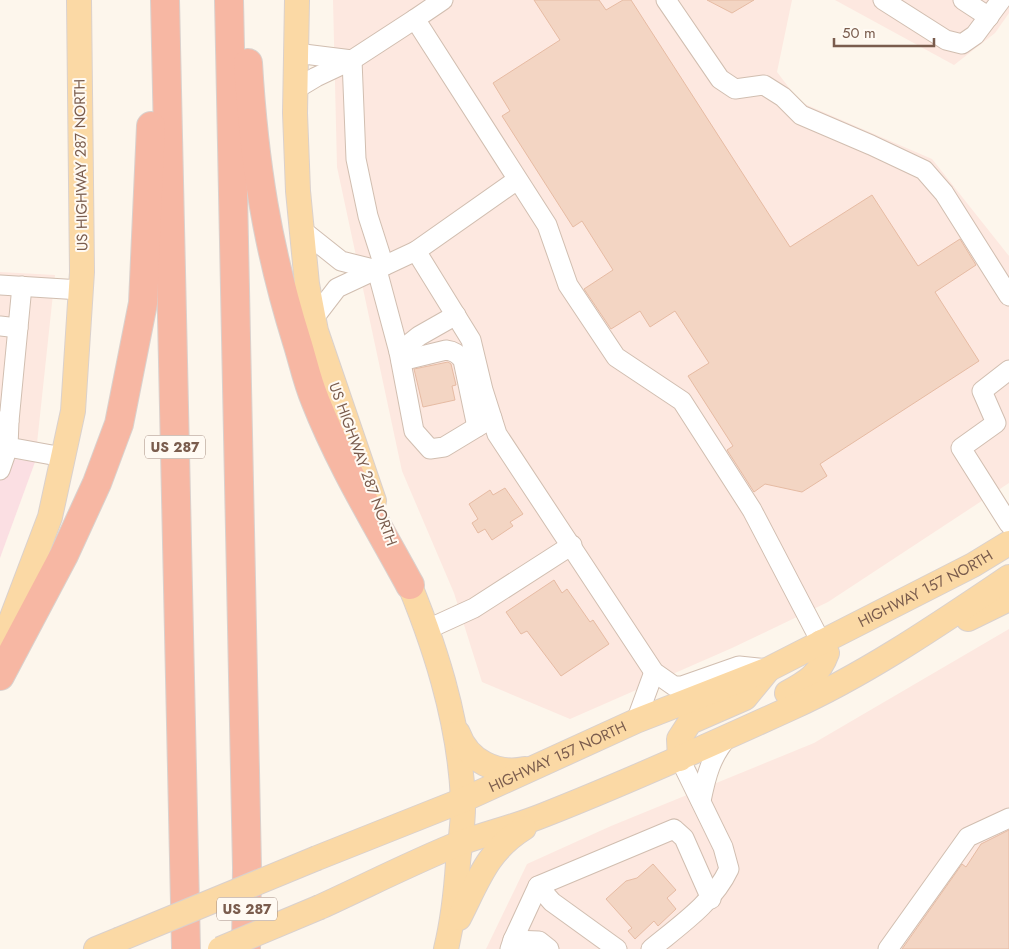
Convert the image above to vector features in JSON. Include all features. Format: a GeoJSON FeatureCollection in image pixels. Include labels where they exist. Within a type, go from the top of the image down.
{"type":"FeatureCollection","features":[{"type":"Feature","properties":{"kind":"highway"},"geometry":{"type":"LineString","coordinates":[[0,676],[64,555],[97,483],[119,424],[143,304],[158,0]]}},
{"type":"Feature","properties":{"kind":"highway","name":"US 287"},"geometry":{"type":"LineString","coordinates":[[164,0],[186,949]]}},
{"type":"Feature","properties":{"kind":"highway","name":"US 287"},"geometry":{"type":"LineString","coordinates":[[229,0],[247,868],[246,949]]}},
{"type":"Feature","properties":{"kind":"highway"},"geometry":{"type":"LineString","coordinates":[[245,0],[252,134],[263,211],[278,281],[314,398],[332,440],[410,585]]}},
{"type":"Feature","properties":{"kind":"main road","name":"US HIGHWAY 287 NORTH"},"geometry":{"type":"LineString","coordinates":[[0,649],[50,516],[73,411],[81,290],[79,0]]}},
{"type":"Feature","properties":{"kind":"main road","name":"US HIGHWAY 287 NORTH"},"geometry":{"type":"LineString","coordinates":[[297,0],[298,190],[307,284],[314,318],[370,492],[428,629],[454,723],[463,800],[455,911],[447,944]]}},
{"type":"Feature","properties":{"kind":"main road","name":"HIGHWAY 157 NORTH"},"geometry":{"type":"LineString","coordinates":[[96,949],[463,800],[636,721],[769,669],[973,565],[1009,542]]}},
{"type":"Feature","properties":{"kind":"main road","name":"HIGHWAY 157 NORTH"},"geometry":{"type":"LineString","coordinates":[[220,949],[320,907],[460,844],[542,816],[680,759],[739,730],[792,708],[910,642],[1009,577]]}},
{"type":"Feature","properties":{"kind":"main road"},"geometry":{"type":"LineString","coordinates":[[910,642],[976,616],[1009,599]]}},
{"type":"Feature","properties":{"kind":"main road"},"geometry":{"type":"LineString","coordinates":[[739,730],[764,706],[814,678],[827,654],[821,642]]}},
{"type":"Feature","properties":{"kind":"main road"},"geometry":{"type":"LineString","coordinates":[[680,759],[679,739],[690,722],[745,698],[769,669]]}},
{"type":"Feature","properties":{"kind":"main road"},"geometry":{"type":"LineString","coordinates":[[454,723],[461,742],[475,758],[493,768],[514,771],[534,768]]}},
{"type":"Feature","properties":{"kind":"main road"},"geometry":{"type":"LineString","coordinates":[[447,944],[483,867],[509,837],[542,816]]}},
{"type":"Feature","properties":{"kind":"lane"},"geometry":{"type":"LineString","coordinates":[[296,90],[316,76],[352,60],[443,0]]}},
{"type":"Feature","properties":{"kind":"lane"},"geometry":{"type":"LineString","coordinates":[[666,0],[720,79],[735,89],[764,85],[783,97],[801,115],[924,170],[944,193],[1009,296]]}},
{"type":"Feature","properties":{"kind":"lane"},"geometry":{"type":"LineString","coordinates":[[883,0],[946,40],[962,44],[974,35],[1001,0]]}},
{"type":"Feature","properties":{"kind":"lane"},"geometry":{"type":"LineString","coordinates":[[963,0],[988,17]]}},
{"type":"Feature","properties":{"kind":"lane"},"geometry":{"type":"LineString","coordinates":[[415,19],[547,225],[568,286],[616,357],[682,401],[752,510],[821,642]]}},
{"type":"Feature","properties":{"kind":"lane"},"geometry":{"type":"LineString","coordinates":[[296,53],[352,60]]}},
{"type":"Feature","properties":{"kind":"lane"},"geometry":{"type":"LineString","coordinates":[[352,60],[356,159],[400,356],[414,431],[430,449],[444,448],[485,422]]}},
{"type":"Feature","properties":{"kind":"lane"},"geometry":{"type":"LineString","coordinates":[[314,318],[337,288],[416,251],[517,180]]}},
{"type":"Feature","properties":{"kind":"lane"},"geometry":{"type":"LineString","coordinates":[[302,230],[341,261],[380,268]]}},
{"type":"Feature","properties":{"kind":"lane"},"geometry":{"type":"LineString","coordinates":[[416,251],[471,340],[485,422]]}},
{"type":"Feature","properties":{"kind":"lane"},"geometry":{"type":"LineString","coordinates":[[0,285],[81,290]]}},
{"type":"Feature","properties":{"kind":"lane"},"geometry":{"type":"LineString","coordinates":[[22,286],[9,327],[3,459],[63,457]]}},
{"type":"Feature","properties":{"kind":"lane"},"geometry":{"type":"LineString","coordinates":[[400,356],[419,336],[456,315]]}},
{"type":"Feature","properties":{"kind":"lane"},"geometry":{"type":"LineString","coordinates":[[400,356],[446,350],[454,351],[463,360],[485,422],[497,434],[654,672],[674,686],[682,686],[739,666],[769,669]]}},
{"type":"Feature","properties":{"kind":"lane"},"geometry":{"type":"LineString","coordinates":[[1009,370],[982,391],[1005,421],[961,448],[1009,524]]}},
{"type":"Feature","properties":{"kind":"lane"},"geometry":{"type":"LineString","coordinates":[[428,629],[474,608],[572,546]]}},
{"type":"Feature","properties":{"kind":"lane"},"geometry":{"type":"LineString","coordinates":[[636,721],[654,672]]}},
{"type":"Feature","properties":{"kind":"lane"},"geometry":{"type":"LineString","coordinates":[[701,801],[709,766],[716,750],[739,730]]}},
{"type":"Feature","properties":{"kind":"lane"},"geometry":{"type":"LineString","coordinates":[[651,949],[711,898],[720,887],[729,869],[722,847],[680,759]]}},
{"type":"Feature","properties":{"kind":"lane"},"geometry":{"type":"LineString","coordinates":[[888,949],[968,837],[1009,818]]}},
{"type":"Feature","properties":{"kind":"lane"},"geometry":{"type":"LineString","coordinates":[[512,944],[538,886],[674,829],[684,838],[711,898]]}},
{"type":"Feature","properties":{"kind":"lane"},"geometry":{"type":"LineString","coordinates":[[538,886],[552,902],[617,949]]}},
{"type":"Feature","properties":{"kind":"lane"},"geometry":{"type":"LineString","coordinates":[[512,944],[539,941],[549,949]]}},
{"type":"Feature","properties":{"kind":"shaded area"},"geometry":{"type":"Polygon","coordinates":[[[333,0],[792,0],[777,72],[800,102],[932,159],[1009,256],[1009,483],[828,602],[732,648],[570,719],[482,682],[454,593],[402,471],[337,167],[333,0]]]}},
{"type":"Feature","properties":{"kind":"shaded area"},"geometry":{"type":"Polygon","coordinates":[[[835,0],[1009,0],[1009,13],[995,33],[954,65],[835,0]]]}},
{"type":"Feature","properties":{"kind":"shaded area"},"geometry":{"type":"Polygon","coordinates":[[[0,272],[55,275],[35,462],[0,457],[0,272]]]}},
{"type":"Feature","properties":{"kind":"shaded area"},"geometry":{"type":"Polygon","coordinates":[[[0,457],[35,462],[0,558],[0,457]]]}},
{"type":"Feature","properties":{"kind":"shaded area"},"geometry":{"type":"Polygon","coordinates":[[[1009,629],[1009,949],[486,949],[527,864],[611,826],[814,743],[1009,629]]]}},
{"type":"Feature","properties":{"kind":"building"},"geometry":{"type":"Polygon","coordinates":[[[534,0],[599,0],[606,10],[623,0],[631,0],[790,247],[872,195],[918,266],[960,239],[976,265],[935,292],[979,361],[820,464],[827,476],[802,492],[765,484],[754,492],[727,450],[733,446],[688,376],[709,363],[675,311],[650,327],[640,311],[611,329],[584,289],[613,270],[582,221],[573,227],[502,116],[510,111],[493,83],[560,40],[534,0]]]}},
{"type":"Feature","properties":{"kind":"building"},"geometry":{"type":"Polygon","coordinates":[[[707,0],[754,0],[732,13],[707,0]]]}},
{"type":"Feature","properties":{"kind":"building"},"geometry":{"type":"Polygon","coordinates":[[[448,362],[451,364],[456,385],[452,386],[455,400],[423,407],[414,369],[448,362]]]}},
{"type":"Feature","properties":{"kind":"building"},"geometry":{"type":"Polygon","coordinates":[[[505,488],[523,514],[510,522],[513,526],[492,540],[485,529],[478,533],[472,523],[478,519],[469,504],[490,490],[493,495],[505,488]]]}},
{"type":"Feature","properties":{"kind":"building"},"geometry":{"type":"Polygon","coordinates":[[[554,580],[562,593],[567,589],[590,622],[593,620],[609,644],[561,676],[527,631],[521,634],[506,612],[554,580]]]}},
{"type":"Feature","properties":{"kind":"building"},"geometry":{"type":"Polygon","coordinates":[[[1009,830],[1009,949],[902,949],[962,864],[966,867],[981,844],[1009,830]]]}},
{"type":"Feature","properties":{"kind":"building"},"geometry":{"type":"Polygon","coordinates":[[[653,864],[676,890],[667,898],[676,909],[658,926],[654,921],[635,939],[628,931],[632,928],[606,899],[626,881],[637,878],[653,864]]]}}]}
